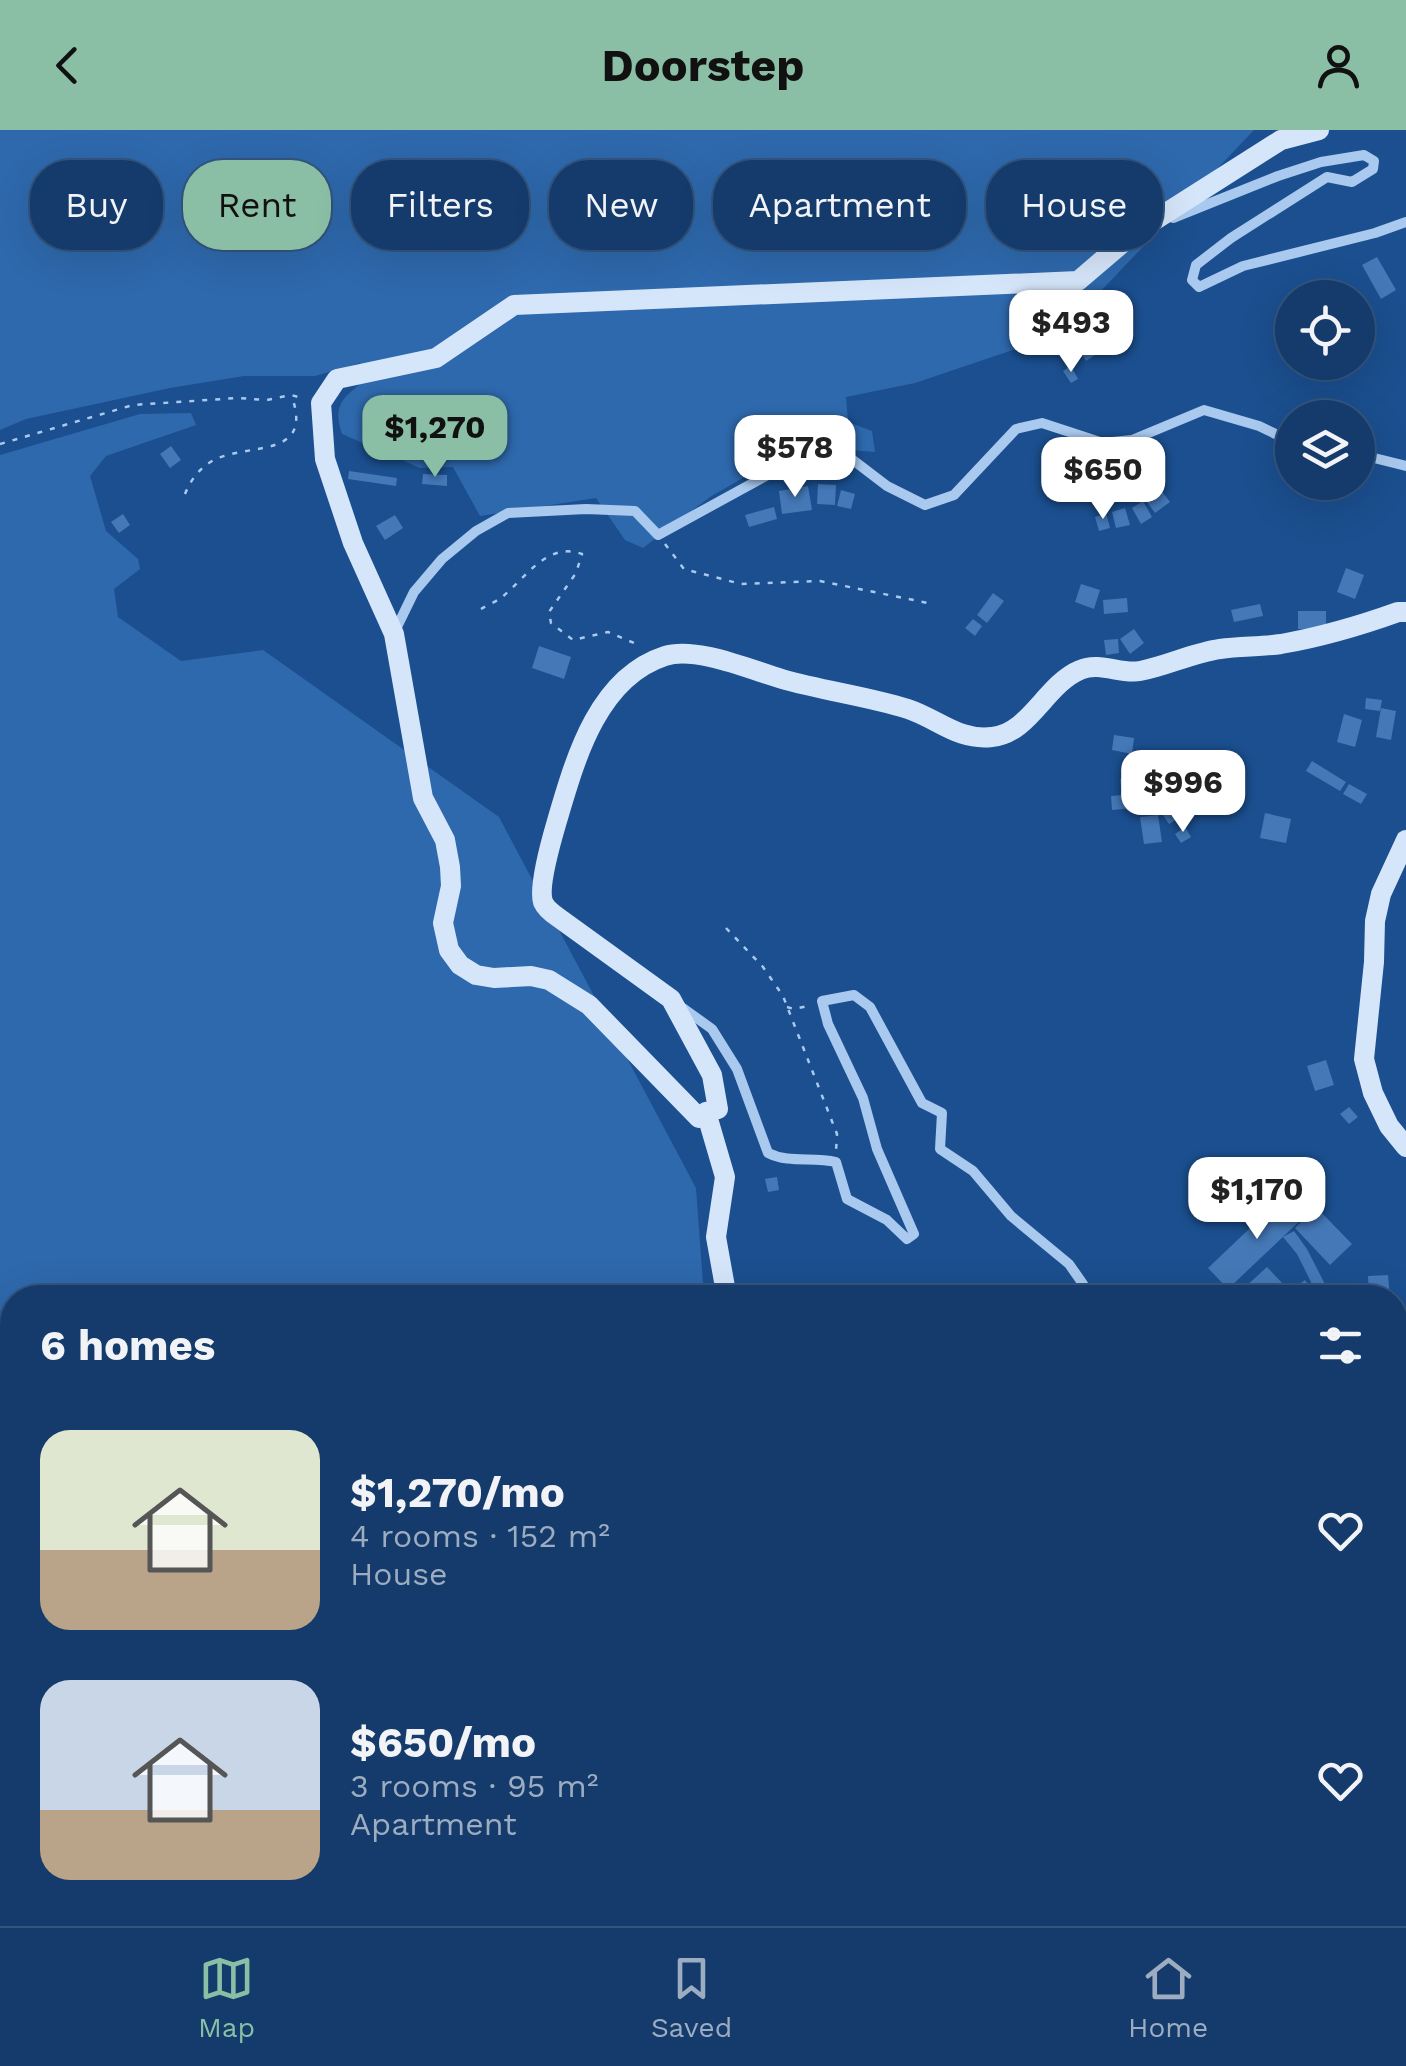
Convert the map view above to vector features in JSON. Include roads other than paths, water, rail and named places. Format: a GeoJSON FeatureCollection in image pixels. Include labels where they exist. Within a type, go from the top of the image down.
{"type":"FeatureCollection","features":[{"type":"Feature","properties":{"kind":"main road"},"geometry":{"type":"LineString","coordinates":[[1163,215],[1286,135],[1319,130]]}},
{"type":"Feature","properties":{"kind":"main road"},"geometry":{"type":"LineString","coordinates":[[1114,250],[1078,281],[514,304],[436,358],[337,380],[321,403],[324,459],[353,543],[394,634],[423,798],[444,840],[450,868],[451,886],[443,923],[449,950],[460,965],[476,975],[549,980],[589,1005],[699,1118],[718,1109],[712,1075],[671,999],[544,906],[541,888],[574,771],[605,698],[630,676],[666,656],[715,658],[906,709],[959,735],[997,737],[1012,732],[1059,682],[1083,668],[1110,667],[1135,673],[1221,649],[1276,645],[1339,632],[1406,612]]}},
{"type":"Feature","properties":{"kind":"main road"},"geometry":{"type":"LineString","coordinates":[[1406,840],[1381,894],[1375,921],[1364,1058],[1389,1126],[1406,1147]]}},
{"type":"Feature","properties":{"kind":"main road"},"geometry":{"type":"LineString","coordinates":[[706,1112],[725,1178],[716,1236],[725,1285]]}},
{"type":"Feature","properties":{"kind":"street"},"geometry":{"type":"LineString","coordinates":[[1163,222],[1278,176],[1321,162],[1364,155],[1374,161],[1374,169],[1352,182],[1327,177],[1220,247],[1196,266],[1192,280],[1200,288],[1243,266],[1375,234],[1406,222]]}},
{"type":"Feature","properties":{"kind":"street"},"geometry":{"type":"LineString","coordinates":[[394,634],[414,592],[442,558],[508,512],[635,512],[658,535],[808,453],[849,457],[887,486],[925,505],[954,495],[1016,428],[1042,422],[1103,443],[1132,440],[1204,410],[1275,434]]}},
{"type":"Feature","properties":{"kind":"street"},"geometry":{"type":"LineString","coordinates":[[1375,458],[1406,466]]}},
{"type":"Feature","properties":{"kind":"street"},"geometry":{"type":"LineString","coordinates":[[671,999],[712,1029],[737,1070],[768,1153],[780,1159],[836,1162],[847,1199],[886,1220],[906,1238],[914,1234],[877,1149],[863,1098],[828,1024],[822,1002],[854,995],[870,1008],[922,1103],[942,1113],[940,1149],[972,1171],[1011,1216],[1070,1264],[1083,1285]]}}]}
